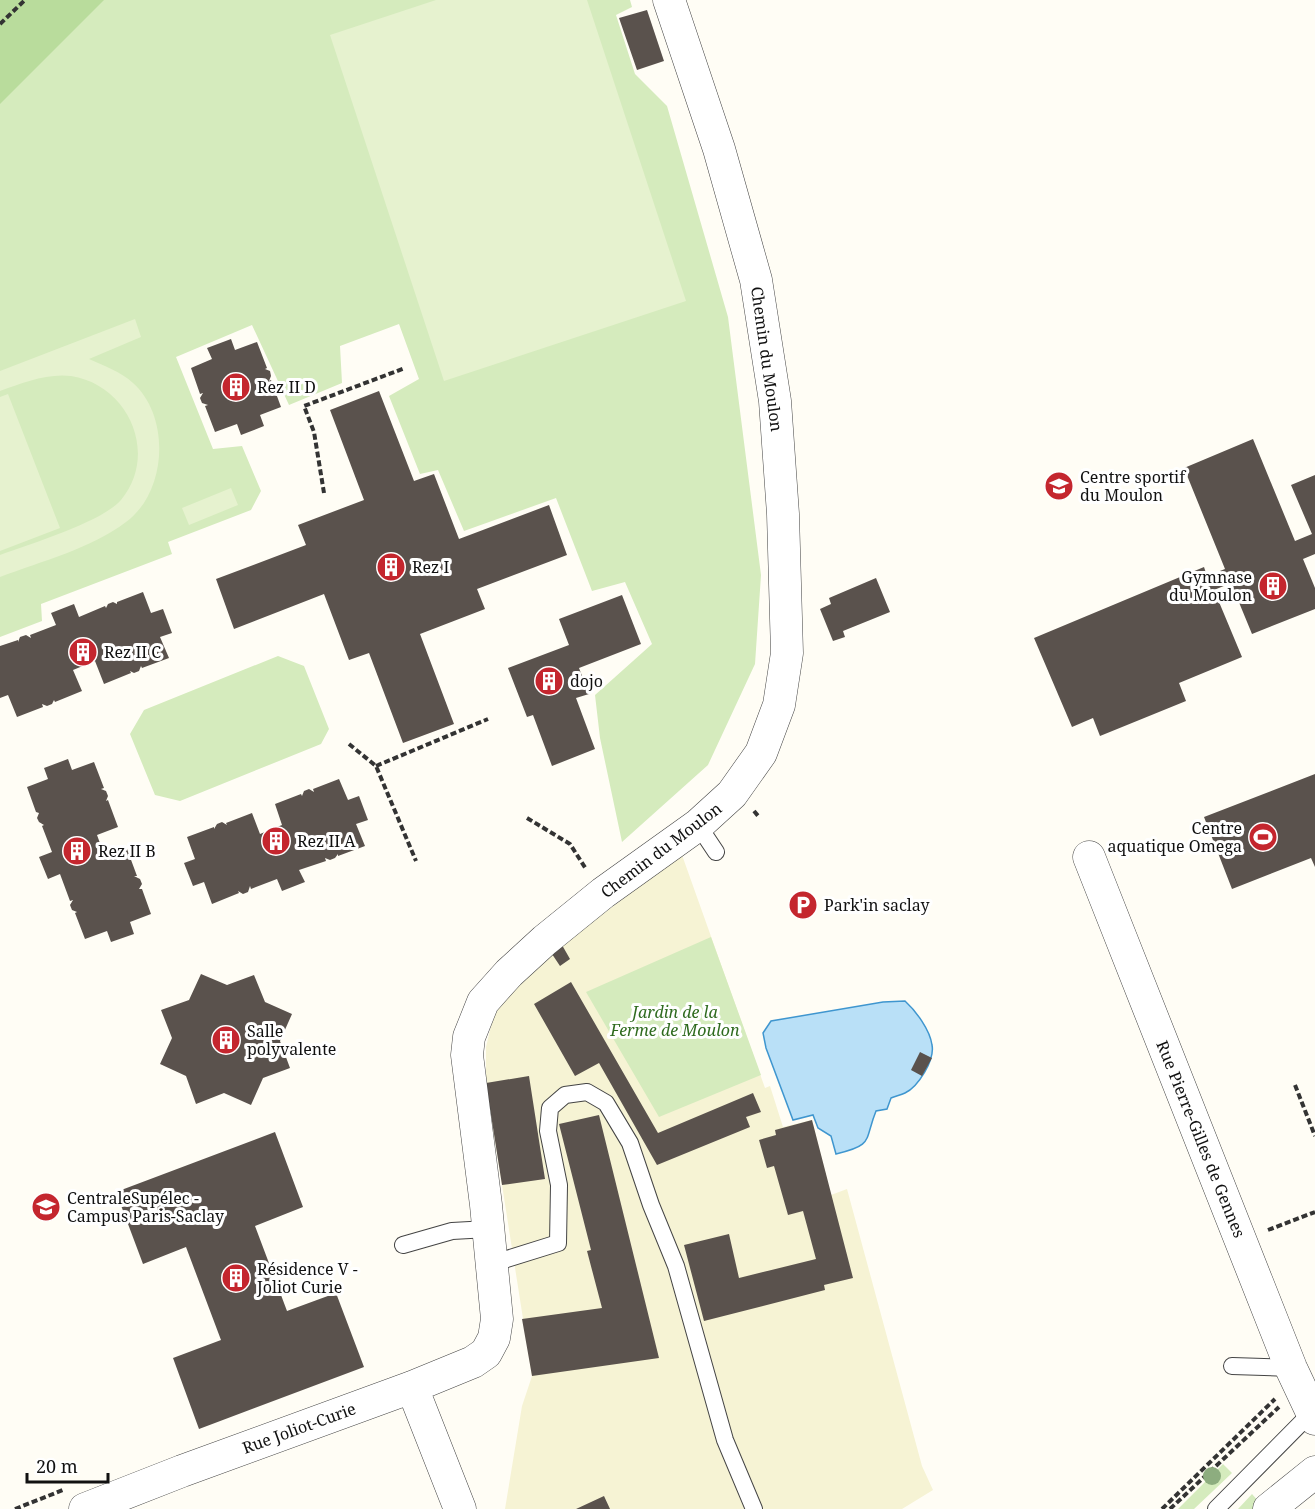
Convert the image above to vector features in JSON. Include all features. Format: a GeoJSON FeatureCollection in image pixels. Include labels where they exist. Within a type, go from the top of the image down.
{"type":"FeatureCollection","features":[{"type":"Feature","properties":{"kind":"street","name":"Chemin du Moulon"},"geometry":{"type":"LineString","coordinates":[[412,1387],[473,1362],[486,1353],[494,1338],[497,1319],[467,1055],[469,1037],[483,1002],[545,940],[603,893],[698,825],[732,794],[761,753],[778,705],[787,653],[783,514],[775,401],[756,279],[719,149],[669,0]]}},
{"type":"Feature","properties":{"kind":"street","name":"Rue Pierre-Gilles de Gennes"},"geometry":{"type":"LineString","coordinates":[[1089,857],[1305,1396]]}},
{"type":"Feature","properties":{"kind":"street","name":"Rue Joliot-Curie"},"geometry":{"type":"LineString","coordinates":[[85,1509],[412,1387]]}},
{"type":"Feature","properties":{"kind":"street"},"geometry":{"type":"LineString","coordinates":[[412,1387],[460,1509]]}},
{"type":"Feature","properties":{"kind":"street"},"geometry":{"type":"LineString","coordinates":[[1269,1509],[1315,1472]]}},
{"type":"Feature","properties":{"kind":"lane"},"geometry":{"type":"LineString","coordinates":[[698,825],[716,852]]}},
{"type":"Feature","properties":{"kind":"lane"},"geometry":{"type":"LineString","coordinates":[[491,1264],[558,1243],[559,1185],[548,1131],[550,1108],[565,1095],[587,1092],[606,1103],[630,1143],[651,1205],[676,1266],[725,1440],[754,1509]]}},
{"type":"Feature","properties":{"kind":"lane"},"geometry":{"type":"LineString","coordinates":[[403,1245],[452,1231],[488,1229]]}},
{"type":"Feature","properties":{"kind":"lane"},"geometry":{"type":"LineString","coordinates":[[1216,1509],[1305,1396],[1232,1366]]}},
{"type":"Feature","properties":{"kind":"path"},"geometry":{"type":"LineString","coordinates":[[0,24],[25,0]]}},
{"type":"Feature","properties":{"kind":"path"},"geometry":{"type":"LineString","coordinates":[[324,493],[314,432],[304,406],[405,368]]}},
{"type":"Feature","properties":{"kind":"path"},"geometry":{"type":"LineString","coordinates":[[376,766],[488,719]]}},
{"type":"Feature","properties":{"kind":"path"},"geometry":{"type":"LineString","coordinates":[[349,744],[376,766],[416,861]]}},
{"type":"Feature","properties":{"kind":"path"},"geometry":{"type":"LineString","coordinates":[[527,818],[570,844],[603,893]]}},
{"type":"Feature","properties":{"kind":"path"},"geometry":{"type":"LineString","coordinates":[[1295,1085],[1315,1135]]}},
{"type":"Feature","properties":{"kind":"path"},"geometry":{"type":"LineString","coordinates":[[1241,1240],[1315,1212]]}},
{"type":"Feature","properties":{"kind":"path"},"geometry":{"type":"LineString","coordinates":[[1162,1509],[1305,1396]]}},
{"type":"Feature","properties":{"kind":"path"},"geometry":{"type":"LineString","coordinates":[[1170,1509],[1271,1414],[1305,1396]]}},
{"type":"Feature","properties":{"kind":"green space"},"geometry":{"type":"Polygon","coordinates":[[[0,0],[104,0],[0,104],[0,0]]]}},
{"type":"Feature","properties":{"kind":"green space"},"geometry":{"type":"Polygon","coordinates":[[[103,0],[630,0],[632,7],[616,15],[635,74],[667,106],[728,317],[761,575],[755,664],[708,765],[622,842],[600,738],[595,695],[652,644],[625,582],[592,591],[556,498],[464,531],[438,470],[420,474],[389,396],[419,379],[399,324],[340,346],[342,383],[289,405],[252,325],[176,357],[213,449],[242,446],[261,491],[251,510],[168,542],[172,554],[41,604],[42,621],[0,637],[0,102],[103,0]]]}},
{"type":"Feature","properties":{"kind":"green space"},"geometry":{"type":"Polygon","coordinates":[[[436,0],[587,0],[686,301],[444,381],[330,35],[436,0]]]}},
{"type":"Feature","properties":{"kind":"green space"},"geometry":{"type":"Polygon","coordinates":[[[135,319],[141,337],[89,359],[117,372],[133,383],[145,398],[154,415],[159,454],[150,492],[140,509],[126,522],[97,540],[0,577],[0,555],[65,532],[112,508],[121,500],[132,482],[137,462],[137,443],[132,424],[122,407],[109,393],[91,382],[62,375],[35,379],[0,391],[0,371],[135,319]]]}},
{"type":"Feature","properties":{"kind":"green space"},"geometry":{"type":"Polygon","coordinates":[[[8,394],[60,528],[0,551],[0,397],[8,394]]]}},
{"type":"Feature","properties":{"kind":"green space"},"geometry":{"type":"Polygon","coordinates":[[[231,488],[238,505],[189,525],[182,508],[231,488]]]}},
{"type":"Feature","properties":{"kind":"green space"},"geometry":{"type":"Polygon","coordinates":[[[278,656],[304,666],[329,729],[321,744],[180,801],[155,795],[130,734],[144,710],[278,656]]]}},
{"type":"Feature","properties":{"kind":"green space"},"geometry":{"type":"Polygon","coordinates":[[[682,855],[765,1088],[770,1086],[783,1127],[812,1120],[831,1195],[847,1189],[922,1466],[933,1490],[902,1509],[505,1509],[522,1406],[532,1376],[486,1083],[486,1047],[491,1026],[497,1008],[506,995],[561,945],[682,855]]]}},
{"type":"Feature","properties":{"kind":"green space","name":"Jardin de la Ferme de Moulon"},"geometry":{"type":"Polygon","coordinates":[[[711,937],[761,1075],[659,1117],[586,992],[711,937]]]}},
{"type":"Feature","properties":{"kind":"green space"},"geometry":{"type":"Polygon","coordinates":[[[1223,1464],[1232,1473],[1194,1509],[1178,1509],[1223,1464]]]}},
{"type":"Feature","properties":{"kind":"green space"},"geometry":{"type":"Polygon","coordinates":[[[1252,1494],[1260,1503],[1255,1509],[1238,1509],[1252,1494]]]}},
{"type":"Feature","properties":{"kind":"water"},"geometry":{"type":"Polygon","coordinates":[[[905,1001],[922,1021],[931,1039],[932,1051],[928,1065],[910,1090],[891,1098],[887,1109],[876,1111],[866,1140],[862,1144],[857,1148],[836,1154],[831,1136],[818,1128],[813,1115],[793,1120],[766,1048],[763,1033],[771,1021],[883,1002],[905,1001]]]}},
{"type":"Feature","properties":{"kind":"building"},"geometry":{"type":"Polygon","coordinates":[[[647,10],[664,61],[637,70],[619,18],[647,10]]]}},
{"type":"Feature","properties":{"kind":"building","name":"Rez II D"},"geometry":{"type":"Polygon","coordinates":[[[231,339],[235,350],[257,342],[267,368],[265,369],[270,371],[269,381],[271,380],[281,407],[260,415],[264,426],[241,435],[237,424],[215,432],[205,406],[208,405],[202,403],[200,398],[203,393],[200,394],[191,368],[212,359],[207,348],[231,339]]]}},
{"type":"Feature","properties":{"kind":"building","name":"Rez I"},"geometry":{"type":"Polygon","coordinates":[[[379,391],[414,481],[434,474],[459,539],[549,505],[567,555],[477,589],[485,609],[420,634],[454,724],[403,743],[369,653],[349,660],[324,594],[234,629],[216,579],[306,545],[298,525],[364,500],[330,410],[379,391]]]}},
{"type":"Feature","properties":{"kind":"building","name":"Gymnase du Moulon"},"geometry":{"type":"Polygon","coordinates":[[[1253,439],[1295,541],[1312,534],[1291,485],[1315,475],[1315,554],[1303,559],[1315,588],[1315,609],[1252,634],[1231,583],[1214,590],[1242,657],[1179,683],[1186,701],[1100,736],[1093,718],[1072,727],[1034,638],[1204,567],[1207,576],[1225,569],[1184,468],[1253,439]]]}},
{"type":"Feature","properties":{"kind":"building"},"geometry":{"type":"Polygon","coordinates":[[[876,578],[890,612],[843,631],[845,637],[833,641],[820,609],[831,604],[829,598],[876,578]]]}},
{"type":"Feature","properties":{"kind":"building","name":"Rez II C"},"geometry":{"type":"Polygon","coordinates":[[[143,592],[151,613],[163,609],[172,633],[160,637],[169,658],[142,668],[141,666],[139,671],[134,673],[130,671],[131,673],[104,684],[95,661],[73,670],[82,691],[55,702],[54,700],[47,706],[42,704],[43,707],[17,717],[8,695],[0,698],[0,646],[18,640],[18,642],[20,637],[26,635],[31,638],[30,635],[56,625],[51,613],[74,604],[79,617],[143,592]]]}},
{"type":"Feature","properties":{"kind":"building","name":"dojo"},"geometry":{"type":"Polygon","coordinates":[[[622,595],[641,644],[579,668],[589,694],[576,698],[595,749],[552,766],[533,715],[527,717],[508,668],[569,645],[559,619],[622,595]]]}},
{"type":"Feature","properties":{"kind":"building","name":"Rez II B"},"geometry":{"type":"Polygon","coordinates":[[[68,759],[72,770],[94,762],[104,788],[101,789],[106,791],[108,796],[106,801],[108,800],[118,827],[97,835],[105,857],[127,849],[137,876],[134,876],[140,879],[142,884],[139,889],[142,889],[151,914],[130,922],[134,934],[111,942],[107,931],[85,939],[75,913],[77,912],[72,910],[70,905],[73,900],[70,901],[60,874],[48,879],[39,857],[52,852],[42,826],[44,825],[37,818],[39,813],[36,812],[27,787],[48,779],[44,768],[68,759]]]}},
{"type":"Feature","properties":{"kind":"building","name":"Centre aquatique Omega"},"geometry":{"type":"Polygon","coordinates":[[[1315,774],[1315,867],[1311,858],[1232,889],[1204,817],[1315,774]]]}},
{"type":"Feature","properties":{"kind":"building","name":"Rez II A"},"geometry":{"type":"Polygon","coordinates":[[[339,779],[348,800],[359,796],[368,820],[356,824],[365,846],[338,856],[338,854],[330,860],[325,858],[326,861],[299,870],[305,882],[282,891],[277,879],[251,889],[250,886],[248,892],[243,894],[238,891],[239,893],[212,904],[204,882],[193,886],[184,863],[195,859],[187,837],[214,827],[214,829],[222,822],[227,825],[226,823],[252,813],[260,834],[282,825],[275,804],[301,794],[302,796],[304,791],[309,789],[314,792],[313,789],[339,779]]]}},
{"type":"Feature","properties":{"kind":"building"},"geometry":{"type":"Polygon","coordinates":[[[562,945],[570,959],[560,966],[552,954],[562,945]]]}},
{"type":"Feature","properties":{"kind":"building","name":"Salle polyvalente"},"geometry":{"type":"Polygon","coordinates":[[[201,974],[227,985],[254,975],[265,1002],[292,1014],[280,1041],[290,1068],[263,1078],[251,1105],[224,1093],[196,1104],[186,1076],[160,1064],[172,1038],[161,1010],[189,1000],[201,974]]]}},
{"type":"Feature","properties":{"kind":"building"},"geometry":{"type":"Polygon","coordinates":[[[571,982],[658,1133],[753,1093],[761,1112],[746,1117],[750,1127],[657,1165],[599,1063],[575,1076],[534,1004],[571,982]]]}},
{"type":"Feature","properties":{"kind":"building"},"geometry":{"type":"Polygon","coordinates":[[[920,1052],[932,1058],[922,1076],[911,1070],[920,1052]]]}},
{"type":"Feature","properties":{"kind":"building"},"geometry":{"type":"Polygon","coordinates":[[[529,1076],[545,1179],[502,1185],[486,1083],[529,1076]]]}},
{"type":"Feature","properties":{"kind":"building"},"geometry":{"type":"Polygon","coordinates":[[[599,1115],[659,1358],[532,1376],[522,1319],[602,1308],[587,1251],[591,1250],[559,1124],[599,1115]]]}},
{"type":"Feature","properties":{"kind":"building"},"geometry":{"type":"Polygon","coordinates":[[[812,1120],[853,1278],[824,1285],[825,1290],[704,1321],[684,1245],[729,1234],[739,1278],[816,1259],[803,1211],[788,1215],[774,1166],[767,1168],[759,1140],[776,1135],[775,1130],[812,1120]]]}},
{"type":"Feature","properties":{"kind":"building","name":"Résidence V - Joliot Curie"},"geometry":{"type":"Polygon","coordinates":[[[275,1132],[303,1207],[255,1226],[287,1311],[336,1293],[364,1367],[199,1429],[173,1358],[221,1340],[186,1247],[143,1264],[116,1192],[275,1132]]]}},
{"type":"Feature","properties":{"kind":"building"},"geometry":{"type":"Polygon","coordinates":[[[604,1496],[610,1509],[576,1509],[604,1496]]]}},
{"type":"Feature","properties":{"kind":"place","name":"Rez II D"},"geometry":{"type":"Point","coordinates":[236,387]}},
{"type":"Feature","properties":{"kind":"place","name":"Centre sportif du Moulon"},"geometry":{"type":"Point","coordinates":[1059,486]}},
{"type":"Feature","properties":{"kind":"place","name":"Rez I"},"geometry":{"type":"Point","coordinates":[391,567]}},
{"type":"Feature","properties":{"kind":"place","name":"Gymnase du Moulon"},"geometry":{"type":"Point","coordinates":[1273,586]}},
{"type":"Feature","properties":{"kind":"place","name":"Rez II C"},"geometry":{"type":"Point","coordinates":[83,652]}},
{"type":"Feature","properties":{"kind":"place","name":"dojo"},"geometry":{"type":"Point","coordinates":[549,681]}},
{"type":"Feature","properties":{"kind":"place","name":"Centre aquatique Omega"},"geometry":{"type":"Point","coordinates":[1263,837]}},
{"type":"Feature","properties":{"kind":"place","name":"Rez II A"},"geometry":{"type":"Point","coordinates":[276,841]}},
{"type":"Feature","properties":{"kind":"place","name":"Rez II B"},"geometry":{"type":"Point","coordinates":[77,851]}},
{"type":"Feature","properties":{"kind":"place","name":"Park'in saclay"},"geometry":{"type":"Point","coordinates":[803,905]}},
{"type":"Feature","properties":{"kind":"place","name":"Salle polyvalente"},"geometry":{"type":"Point","coordinates":[226,1040]}},
{"type":"Feature","properties":{"kind":"place","name":"CentraleSupélec - Campus Paris-Saclay"},"geometry":{"type":"Point","coordinates":[46,1207]}},
{"type":"Feature","properties":{"kind":"place","name":"Résidence V - Joliot Curie"},"geometry":{"type":"Point","coordinates":[236,1278]}}]}
